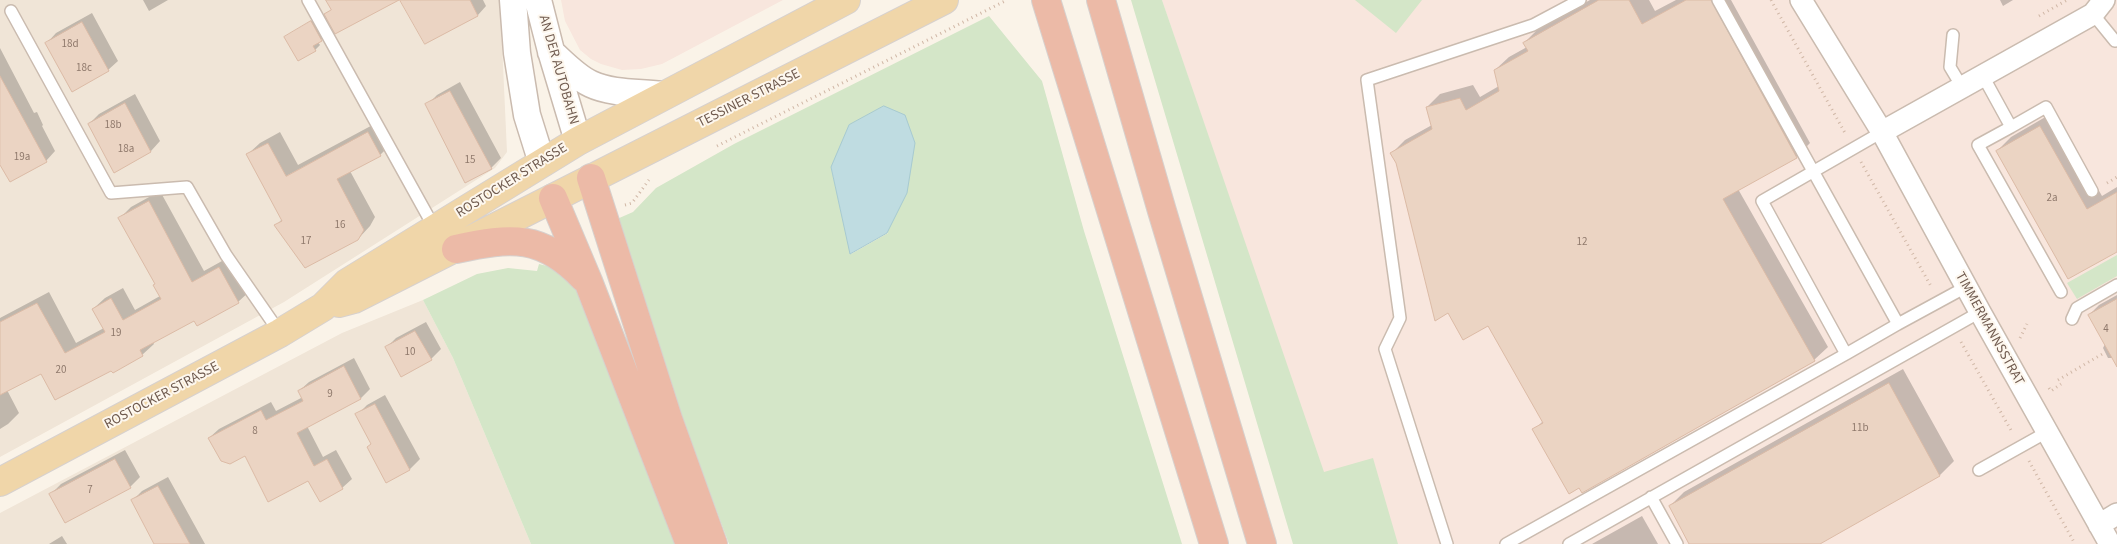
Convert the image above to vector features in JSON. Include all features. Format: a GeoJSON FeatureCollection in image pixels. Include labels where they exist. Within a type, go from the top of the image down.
{"type":"FeatureCollection","features":[{"type":"Feature","properties":{"kind":"highway"},"geometry":{"type":"LineString","coordinates":[[1101,0],[1262,544]]}},
{"type":"Feature","properties":{"kind":"highway"},"geometry":{"type":"LineString","coordinates":[[1050,11],[1214,544]]}},
{"type":"Feature","properties":{"kind":"highway"},"geometry":{"type":"LineString","coordinates":[[591,178],[668,419],[713,544]]}},
{"type":"Feature","properties":{"kind":"highway"},"geometry":{"type":"LineString","coordinates":[[553,198],[588,282],[690,544]]}},
{"type":"Feature","properties":{"kind":"highway"},"geometry":{"type":"LineString","coordinates":[[456,248],[493,241],[526,242],[567,260],[588,282]]}},
{"type":"Feature","properties":{"kind":"main road"},"geometry":{"type":"LineString","coordinates":[[591,178],[578,140],[846,0]]}},
{"type":"Feature","properties":{"kind":"main road","name":"TESSINER STRASSE"},"geometry":{"type":"LineString","coordinates":[[553,198],[944,0]]}},
{"type":"Feature","properties":{"kind":"main road","name":"ROSTOCKER STRASSE"},"geometry":{"type":"LineString","coordinates":[[0,482],[280,333],[323,307],[347,283],[578,140]]}},
{"type":"Feature","properties":{"kind":"main road"},"geometry":{"type":"LineString","coordinates":[[542,163],[553,198]]}},
{"type":"Feature","properties":{"kind":"main road","name":"ROSTOCKER STRASSE"},"geometry":{"type":"LineString","coordinates":[[323,307],[354,299],[553,198]]}},
{"type":"Feature","properties":{"kind":"street","name":"AN DER AUTOBAHN"},"geometry":{"type":"LineString","coordinates":[[513,0],[517,53],[527,115],[542,163]]}},
{"type":"Feature","properties":{"kind":"street","name":"AN DER AUTOBAHN"},"geometry":{"type":"LineString","coordinates":[[538,0],[551,51],[578,140]]}},
{"type":"Feature","properties":{"kind":"street","name":"TIMMERMANNSSTRAT"},"geometry":{"type":"LineString","coordinates":[[1802,0],[1882,132],[2047,432],[2108,519],[2110,544]]}},
{"type":"Feature","properties":{"kind":"street"},"geometry":{"type":"LineString","coordinates":[[1882,132],[1983,76],[2098,7]]}},
{"type":"Feature","properties":{"kind":"street"},"geometry":{"type":"LineString","coordinates":[[551,51],[572,71],[590,84],[606,88],[664,95]]}},
{"type":"Feature","properties":{"kind":"lane"},"geometry":{"type":"LineString","coordinates":[[308,0],[434,229]]}},
{"type":"Feature","properties":{"kind":"lane"},"geometry":{"type":"LineString","coordinates":[[1447,544],[1385,349],[1400,318],[1367,80],[1533,25],[1580,0]]}},
{"type":"Feature","properties":{"kind":"lane"},"geometry":{"type":"LineString","coordinates":[[1718,0],[1898,324]]}},
{"type":"Feature","properties":{"kind":"lane"},"geometry":{"type":"LineString","coordinates":[[2098,7],[2115,41]]}},
{"type":"Feature","properties":{"kind":"lane"},"geometry":{"type":"LineString","coordinates":[[11,11],[111,194],[187,187],[226,255],[280,333]]}},
{"type":"Feature","properties":{"kind":"lane"},"geometry":{"type":"LineString","coordinates":[[1953,35],[1950,67],[1962,87]]}},
{"type":"Feature","properties":{"kind":"lane"},"geometry":{"type":"LineString","coordinates":[[1983,76],[2011,126]]}},
{"type":"Feature","properties":{"kind":"lane"},"geometry":{"type":"LineString","coordinates":[[2061,292],[1978,145],[2046,107],[2092,191]]}},
{"type":"Feature","properties":{"kind":"lane"},"geometry":{"type":"LineString","coordinates":[[1846,354],[1762,200],[1882,132]]}},
{"type":"Feature","properties":{"kind":"lane"},"geometry":{"type":"LineString","coordinates":[[2072,319],[2077,308],[2117,285]]}},
{"type":"Feature","properties":{"kind":"lane"},"geometry":{"type":"LineString","coordinates":[[1506,544],[1966,287]]}},
{"type":"Feature","properties":{"kind":"lane"},"geometry":{"type":"LineString","coordinates":[[1569,544],[1980,312]]}},
{"type":"Feature","properties":{"kind":"lane"},"geometry":{"type":"LineString","coordinates":[[1979,470],[2047,432]]}},
{"type":"Feature","properties":{"kind":"lane"},"geometry":{"type":"LineString","coordinates":[[1651,496],[1677,544]]}},
{"type":"Feature","properties":{"kind":"path"},"geometry":{"type":"LineString","coordinates":[[716,147],[1007,0]]}},
{"type":"Feature","properties":{"kind":"path"},"geometry":{"type":"LineString","coordinates":[[1771,0],[1940,302]]}},
{"type":"Feature","properties":{"kind":"path"},"geometry":{"type":"LineString","coordinates":[[632,203],[647,181],[656,177]]}},
{"type":"Feature","properties":{"kind":"path"},"geometry":{"type":"LineString","coordinates":[[1952,327],[2075,544]]}},
{"type":"Feature","properties":{"kind":"path"},"geometry":{"type":"LineString","coordinates":[[2058,380],[2104,353]]}},
{"type":"Feature","properties":{"kind":"shaded area"},"geometry":{"type":"Polygon","coordinates":[[[0,0],[500,0],[507,152],[495,168],[284,302],[0,457],[0,0]]]}},
{"type":"Feature","properties":{"kind":"shaded area"},"geometry":{"type":"Polygon","coordinates":[[[561,0],[783,0],[662,64],[641,69],[622,70],[601,64],[580,50],[565,21],[561,0]]]}},
{"type":"Feature","properties":{"kind":"shaded area"},"geometry":{"type":"Polygon","coordinates":[[[1162,0],[2117,0],[2117,544],[1346,544],[1162,0]]]}},
{"type":"Feature","properties":{"kind":"shaded area"},"geometry":{"type":"Polygon","coordinates":[[[423,300],[453,358],[531,544],[0,544],[0,513],[342,333],[423,300]]]}},
{"type":"Feature","properties":{"kind":"green space"},"geometry":{"type":"Polygon","coordinates":[[[1131,0],[1162,0],[1324,472],[1373,458],[1398,544],[1293,544],[1131,0]]]}},
{"type":"Feature","properties":{"kind":"green space"},"geometry":{"type":"Polygon","coordinates":[[[1355,0],[1422,0],[1396,33],[1355,0]]]}},
{"type":"Feature","properties":{"kind":"green space"},"geometry":{"type":"Polygon","coordinates":[[[989,16],[1042,81],[1084,231],[1182,544],[729,544],[638,300],[617,219],[633,212],[656,188],[734,144],[989,16]],[[831,167],[851,254],[888,233],[831,167]]]}},
{"type":"Feature","properties":{"kind":"green space"},"geometry":{"type":"Polygon","coordinates":[[[2117,255],[2117,276],[2077,299],[2067,283],[2117,255]]]}},
{"type":"Feature","properties":{"kind":"green space"},"geometry":{"type":"Polygon","coordinates":[[[539,264],[560,273],[588,301],[681,544],[531,544],[453,358],[423,300],[477,274],[508,268],[537,271],[539,264]]]}},
{"type":"Feature","properties":{"kind":"water"},"geometry":{"type":"Polygon","coordinates":[[[884,106],[905,115],[915,143],[907,193],[887,233],[850,254],[831,167],[849,125],[884,106]]]}},
{"type":"Feature","properties":{"kind":"building"},"geometry":{"type":"Polygon","coordinates":[[[326,0],[399,0],[335,34],[324,14],[331,10],[326,0]]]}},
{"type":"Feature","properties":{"kind":"building"},"geometry":{"type":"Polygon","coordinates":[[[400,0],[470,0],[478,16],[425,44],[400,0]]]}},
{"type":"Feature","properties":{"kind":"building"},"geometry":{"type":"Polygon","coordinates":[[[1599,0],[1629,0],[1642,24],[1686,0],[1711,0],[1797,158],[1723,199],[1815,361],[1582,493],[1579,488],[1569,494],[1532,429],[1543,423],[1488,326],[1463,340],[1448,313],[1435,321],[1396,163],[1390,153],[1432,129],[1426,107],[1460,98],[1466,110],[1499,91],[1494,70],[1528,51],[1523,43],[1599,0]]]}},
{"type":"Feature","properties":{"kind":"building"},"geometry":{"type":"Polygon","coordinates":[[[311,21],[322,41],[313,46],[316,51],[298,61],[284,37],[311,21]]]}},
{"type":"Feature","properties":{"kind":"building"},"geometry":{"type":"Polygon","coordinates":[[[82,22],[109,71],[72,92],[45,43],[82,22]]]}},
{"type":"Feature","properties":{"kind":"building"},"geometry":{"type":"Polygon","coordinates":[[[0,76],[47,162],[10,182],[0,165],[0,76]]]}},
{"type":"Feature","properties":{"kind":"building"},"geometry":{"type":"Polygon","coordinates":[[[450,91],[492,169],[465,183],[425,104],[450,91]]]}},
{"type":"Feature","properties":{"kind":"building"},"geometry":{"type":"Polygon","coordinates":[[[125,103],[151,152],[114,173],[88,124],[125,103]]]}},
{"type":"Feature","properties":{"kind":"building"},"geometry":{"type":"Polygon","coordinates":[[[2040,126],[2087,209],[2117,192],[2117,252],[2068,279],[1996,151],[2040,126]]]}},
{"type":"Feature","properties":{"kind":"building"},"geometry":{"type":"Polygon","coordinates":[[[368,132],[381,156],[337,179],[364,230],[358,240],[305,268],[274,225],[282,221],[246,154],[268,143],[286,176],[368,132]]]}},
{"type":"Feature","properties":{"kind":"building"},"geometry":{"type":"Polygon","coordinates":[[[149,201],[192,282],[219,267],[239,303],[197,326],[194,321],[140,350],[143,356],[113,373],[111,371],[55,400],[41,374],[0,395],[0,322],[37,303],[65,353],[105,332],[92,309],[111,298],[123,320],[161,299],[153,285],[155,284],[118,218],[149,201]]]}},
{"type":"Feature","properties":{"kind":"building"},"geometry":{"type":"Polygon","coordinates":[[[2117,299],[2117,367],[2088,315],[2117,299]]]}},
{"type":"Feature","properties":{"kind":"building"},"geometry":{"type":"Polygon","coordinates":[[[415,331],[432,360],[401,377],[385,347],[415,331]]]}},
{"type":"Feature","properties":{"kind":"building"},"geometry":{"type":"Polygon","coordinates":[[[344,366],[361,399],[297,433],[314,466],[327,459],[343,489],[320,502],[308,481],[268,502],[245,456],[230,464],[221,461],[208,438],[261,410],[266,420],[303,401],[298,391],[344,366]]]}},
{"type":"Feature","properties":{"kind":"building"},"geometry":{"type":"Polygon","coordinates":[[[1889,383],[1940,476],[1820,544],[1689,544],[1669,506],[1889,383]]]}},
{"type":"Feature","properties":{"kind":"building"},"geometry":{"type":"Polygon","coordinates":[[[375,404],[410,470],[386,483],[367,447],[371,444],[355,414],[375,404]]]}},
{"type":"Feature","properties":{"kind":"building"},"geometry":{"type":"Polygon","coordinates":[[[115,459],[131,488],[65,523],[49,494],[115,459]]]}},
{"type":"Feature","properties":{"kind":"building"},"geometry":{"type":"Polygon","coordinates":[[[158,486],[190,544],[154,544],[131,500],[158,486]]]}}]}
